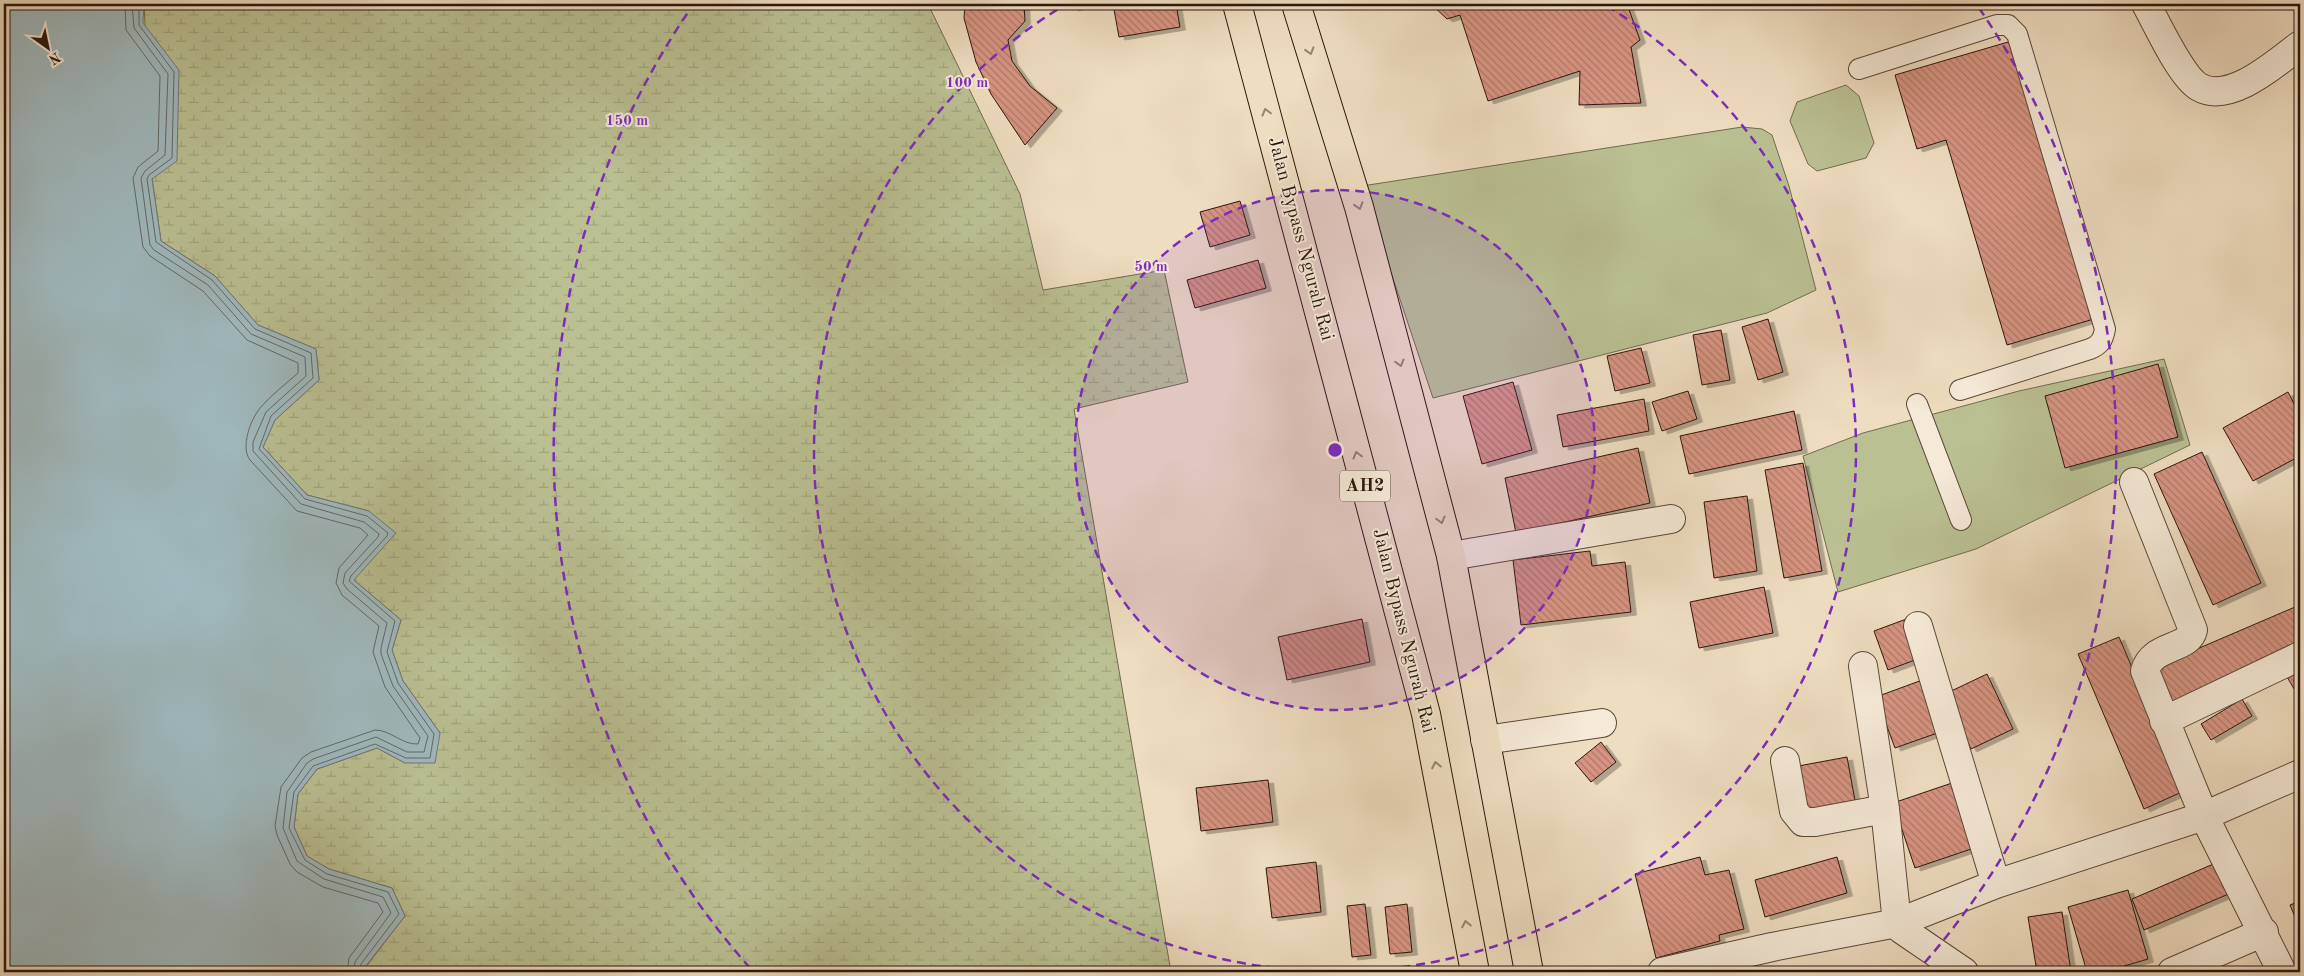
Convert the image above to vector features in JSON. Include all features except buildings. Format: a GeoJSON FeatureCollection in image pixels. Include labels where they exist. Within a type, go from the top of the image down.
{"type":"FeatureCollection","features":[{"type":"Feature","properties":{"kind":"highway","name":"Jalan Bypass Ngurah Rai"},"geometry":{"type":"LineString","coordinates":[[1237,4],[1426,714],[1475,972]]}},
{"type":"Feature","properties":{"kind":"highway"},"geometry":{"type":"LineString","coordinates":[[1296,4],[1359,207],[1451,556],[1529,972]]}},
{"type":"Feature","properties":{"kind":"street"},"geometry":{"type":"LineString","coordinates":[[2146,4],[2191,80],[2205,89],[2216,92],[2238,86],[2259,76],[2300,45]]}},
{"type":"Feature","properties":{"kind":"street"},"geometry":{"type":"LineString","coordinates":[[2134,482],[2194,630],[2190,638],[2158,653],[2148,663],[2146,675],[2204,816],[2264,932],[2282,972]]}},
{"type":"Feature","properties":{"kind":"street"},"geometry":{"type":"LineString","coordinates":[[1451,556],[1671,519]]}},
{"type":"Feature","properties":{"kind":"street"},"geometry":{"type":"LineString","coordinates":[[1918,626],[1996,884]]}},
{"type":"Feature","properties":{"kind":"street"},"geometry":{"type":"LineString","coordinates":[[2164,721],[2300,656]]}},
{"type":"Feature","properties":{"kind":"street"},"geometry":{"type":"LineString","coordinates":[[1863,666],[1885,809],[1897,923],[1901,929],[1964,972]]}},
{"type":"Feature","properties":{"kind":"street"},"geometry":{"type":"LineString","coordinates":[[1485,740],[1602,723]]}},
{"type":"Feature","properties":{"kind":"street"},"geometry":{"type":"LineString","coordinates":[[1785,761],[1794,811],[1803,822],[1815,822],[1885,809]]}},
{"type":"Feature","properties":{"kind":"street"},"geometry":{"type":"LineString","coordinates":[[1662,972],[1772,947],[1897,923],[1996,884],[2204,816],[2300,774]]}},
{"type":"Feature","properties":{"kind":"street"},"geometry":{"type":"LineString","coordinates":[[2172,972],[2264,932]]}},
{"type":"Feature","properties":{"kind":"lane"},"geometry":{"type":"LineString","coordinates":[[1859,69],[1997,25],[2008,25],[2017,34],[2105,329],[2104,336],[2097,346],[1960,390]]}},
{"type":"Feature","properties":{"kind":"lane"},"geometry":{"type":"LineString","coordinates":[[1917,404],[1961,520]]}},
{"type":"Feature","properties":{"kind":"green space"},"geometry":{"type":"Polygon","coordinates":[[[144,4],[928,4],[1020,194],[1043,290],[1164,270],[1188,382],[1074,409],[1171,972],[366,972],[365,968],[405,916],[392,888],[329,869],[307,856],[294,827],[298,794],[317,769],[377,748],[405,763],[440,733],[403,681],[392,650],[401,620],[354,580],[369,511],[307,495],[263,447],[275,420],[319,380],[316,349],[258,325],[215,276],[161,241],[152,179],[144,4]]]}},
{"type":"Feature","properties":{"kind":"green space"},"geometry":{"type":"Polygon","coordinates":[[[1846,85],[1859,96],[1874,143],[1866,158],[1817,171],[1808,164],[1790,121],[1797,102],[1846,85]]]}},
{"type":"Feature","properties":{"kind":"green space"},"geometry":{"type":"Polygon","coordinates":[[[1742,127],[1762,129],[1772,135],[1789,186],[1816,290],[1767,313],[1433,398],[1362,186],[1742,127]]]}},
{"type":"Feature","properties":{"kind":"green space"},"geometry":{"type":"Polygon","coordinates":[[[2164,359],[2190,445],[1976,549],[1838,592],[1803,456],[1863,433],[2019,391],[2164,359]]]}},
{"type":"Feature","properties":{"kind":"water"},"geometry":{"type":"Polygon","coordinates":[[[4,4],[144,4],[143,23],[179,70],[177,161],[152,179],[161,241],[215,276],[258,325],[316,349],[319,380],[275,420],[263,447],[307,495],[369,511],[396,533],[354,580],[401,620],[392,650],[403,681],[440,733],[435,763],[405,763],[377,748],[317,769],[298,794],[294,827],[307,856],[329,869],[392,888],[405,916],[365,967],[366,972],[4,972],[4,4]]]}}]}
